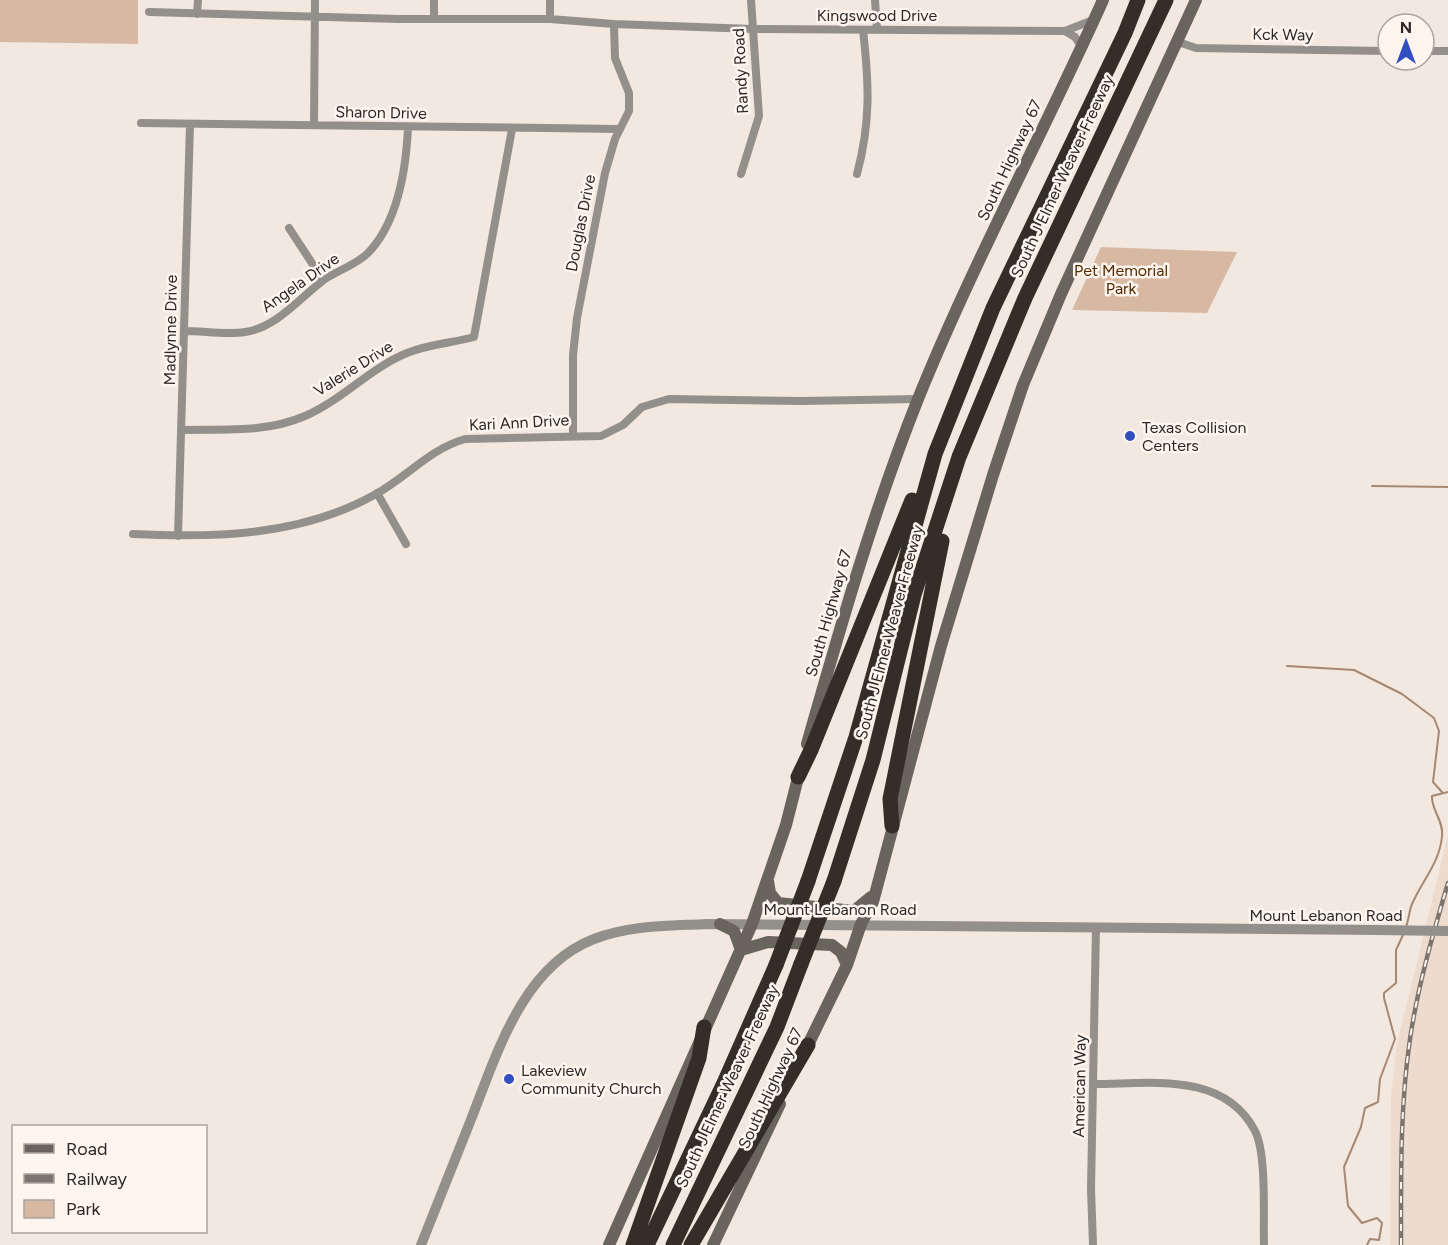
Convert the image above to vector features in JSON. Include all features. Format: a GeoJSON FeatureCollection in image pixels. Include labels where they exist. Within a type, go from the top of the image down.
{"type":"FeatureCollection","features":[{"type":"Feature","properties":{"kind":"highway","name":"South J Elmer Weaver Freeway"},"geometry":{"type":"LineString","coordinates":[[647,1245],[724,1083],[776,965],[808,880],[856,737],[927,477],[993,308],[1125,33],[1138,0]]}},
{"type":"Feature","properties":{"kind":"highway","name":"South J Elmer Weaver Freeway"},"geometry":{"type":"LineString","coordinates":[[673,1245],[777,1027],[834,881],[873,760],[914,595],[958,457],[1025,298],[1166,0]]}},
{"type":"Feature","properties":{"kind":"highway"},"geometry":{"type":"LineString","coordinates":[[892,826],[890,798],[958,457]]}},
{"type":"Feature","properties":{"kind":"highway"},"geometry":{"type":"LineString","coordinates":[[798,777],[912,501],[927,477]]}},
{"type":"Feature","properties":{"kind":"highway"},"geometry":{"type":"LineString","coordinates":[[633,1245],[699,1058],[704,1027]]}},
{"type":"Feature","properties":{"kind":"highway"},"geometry":{"type":"LineString","coordinates":[[691,1245],[808,1045]]}},
{"type":"Feature","properties":{"kind":"main road","name":"South Highway 67"},"geometry":{"type":"LineString","coordinates":[[609,1245],[704,1027],[752,924],[786,825],[869,531],[918,399],[992,235],[1103,0]]}},
{"type":"Feature","properties":{"kind":"main road","name":"South Highway 67"},"geometry":{"type":"LineString","coordinates":[[713,1245],[847,965],[861,924],[873,902],[941,646],[1023,385],[1061,294],[1196,0]]}},
{"type":"Feature","properties":{"kind":"main road"},"geometry":{"type":"LineString","coordinates":[[767,880],[770,893],[778,903],[854,910],[874,895]]}},
{"type":"Feature","properties":{"kind":"main road"},"geometry":{"type":"LineString","coordinates":[[720,924],[734,931],[741,950],[768,942],[832,945],[842,952],[847,965]]}},
{"type":"Feature","properties":{"kind":"street"},"geometry":{"type":"LineString","coordinates":[[197,14],[198,0]]}},
{"type":"Feature","properties":{"kind":"street"},"geometry":{"type":"LineString","coordinates":[[314,125],[315,0]]}},
{"type":"Feature","properties":{"kind":"street"},"geometry":{"type":"LineString","coordinates":[[434,19],[435,0]]}},
{"type":"Feature","properties":{"kind":"street"},"geometry":{"type":"LineString","coordinates":[[550,0],[550,19]]}},
{"type":"Feature","properties":{"kind":"street","name":"Randy Road"},"geometry":{"type":"LineString","coordinates":[[741,174],[759,116],[751,0]]}},
{"type":"Feature","properties":{"kind":"street"},"geometry":{"type":"LineString","coordinates":[[875,0],[877,29]]}},
{"type":"Feature","properties":{"kind":"street","name":"Kingswood Drive"},"geometry":{"type":"LineString","coordinates":[[149,12],[434,19],[550,19],[614,24],[753,29],[863,30],[1065,31],[1094,20]]}},
{"type":"Feature","properties":{"kind":"street","name":"Douglas Drive"},"geometry":{"type":"LineString","coordinates":[[573,435],[573,355],[577,318],[605,173],[620,129],[629,111],[630,102],[629,93],[615,58],[614,24]]}},
{"type":"Feature","properties":{"kind":"street"},"geometry":{"type":"LineString","coordinates":[[857,174],[864,147],[870,88],[863,30]]}},
{"type":"Feature","properties":{"kind":"street"},"geometry":{"type":"LineString","coordinates":[[1065,31],[1075,37],[1081,46]]}},
{"type":"Feature","properties":{"kind":"street","name":"Kck Way"},"geometry":{"type":"LineString","coordinates":[[1178,42],[1196,48],[1376,51]]}},
{"type":"Feature","properties":{"kind":"street","name":"Sharon Drive"},"geometry":{"type":"LineString","coordinates":[[141,123],[620,129]]}},
{"type":"Feature","properties":{"kind":"street","name":"Madlynne Drive"},"geometry":{"type":"LineString","coordinates":[[178,536],[190,124]]}},
{"type":"Feature","properties":{"kind":"street","name":"Angela Drive"},"geometry":{"type":"LineString","coordinates":[[185,331],[245,332],[262,327],[277,318],[323,280],[369,252],[391,218],[408,128]]}},
{"type":"Feature","properties":{"kind":"street","name":"Valerie Drive"},"geometry":{"type":"LineString","coordinates":[[182,430],[255,429],[306,416],[378,368],[407,352],[474,337],[512,129]]}},
{"type":"Feature","properties":{"kind":"street"},"geometry":{"type":"LineString","coordinates":[[288,228],[323,280]]}},
{"type":"Feature","properties":{"kind":"street","name":"Kari Ann Drive"},"geometry":{"type":"LineString","coordinates":[[133,534],[178,536],[286,528],[348,508],[377,493],[448,444],[465,439],[609,434],[623,425],[642,407],[669,399],[802,401],[918,399]]}},
{"type":"Feature","properties":{"kind":"street"},"geometry":{"type":"LineString","coordinates":[[377,493],[406,544]]}},
{"type":"Feature","properties":{"kind":"street","name":"Mount Lebanon Road"},"geometry":{"type":"LineString","coordinates":[[421,1245],[508,1027],[536,984],[565,955],[594,939],[629,929],[720,924],[1448,931]]}},
{"type":"Feature","properties":{"kind":"street","name":"American Way"},"geometry":{"type":"LineString","coordinates":[[1093,1245],[1091,1189],[1096,927]]}},
{"type":"Feature","properties":{"kind":"street"},"geometry":{"type":"LineString","coordinates":[[1094,1084],[1188,1085],[1206,1088],[1224,1096],[1238,1109],[1256,1132],[1261,1156],[1264,1245]]}},
{"type":"Feature","properties":{"kind":"shaded area"},"geometry":{"type":"Polygon","coordinates":[[[1448,835],[1448,1245],[1390,1245],[1391,1096],[1397,1044],[1448,835]]]}},
{"type":"Feature","properties":{"kind":"green space"},"geometry":{"type":"Polygon","coordinates":[[[0,0],[138,0],[138,44],[0,42],[0,0]]]}},
{"type":"Feature","properties":{"kind":"green space","name":"Pet Memorial Park"},"geometry":{"type":"Polygon","coordinates":[[[1101,247],[1237,252],[1207,313],[1072,310],[1101,247]]]}},
{"type":"Feature","properties":{"kind":"waterway"},"geometry":{"type":"LineString","coordinates":[[1372,486],[1448,487]]}},
{"type":"Feature","properties":{"kind":"waterway"},"geometry":{"type":"LineString","coordinates":[[1287,666],[1354,670],[1402,694],[1434,718],[1439,731],[1433,782],[1442,792]]}},
{"type":"Feature","properties":{"kind":"waterway"},"geometry":{"type":"LineString","coordinates":[[1406,927],[1412,904],[1441,845],[1442,831],[1432,796],[1448,792]]}},
{"type":"Feature","properties":{"kind":"waterway"},"geometry":{"type":"LineString","coordinates":[[1367,1245],[1370,1239],[1379,1240],[1382,1223],[1377,1218],[1362,1223],[1348,1206],[1344,1167],[1361,1127],[1365,1108],[1378,1102],[1380,1079],[1395,1039],[1384,993],[1396,983],[1396,950],[1403,935]]}},
{"type":"Feature","properties":{"kind":"railway"},"geometry":{"type":"LineString","coordinates":[[1401,1245],[1403,1116],[1410,1039],[1431,941],[1448,883]]}},
{"type":"Feature","properties":{"kind":"place","name":"Texas Collision Centers"},"geometry":{"type":"Point","coordinates":[1130,436]}},
{"type":"Feature","properties":{"kind":"place","name":"Lakeview Community Church"},"geometry":{"type":"Point","coordinates":[509,1079]}}]}
